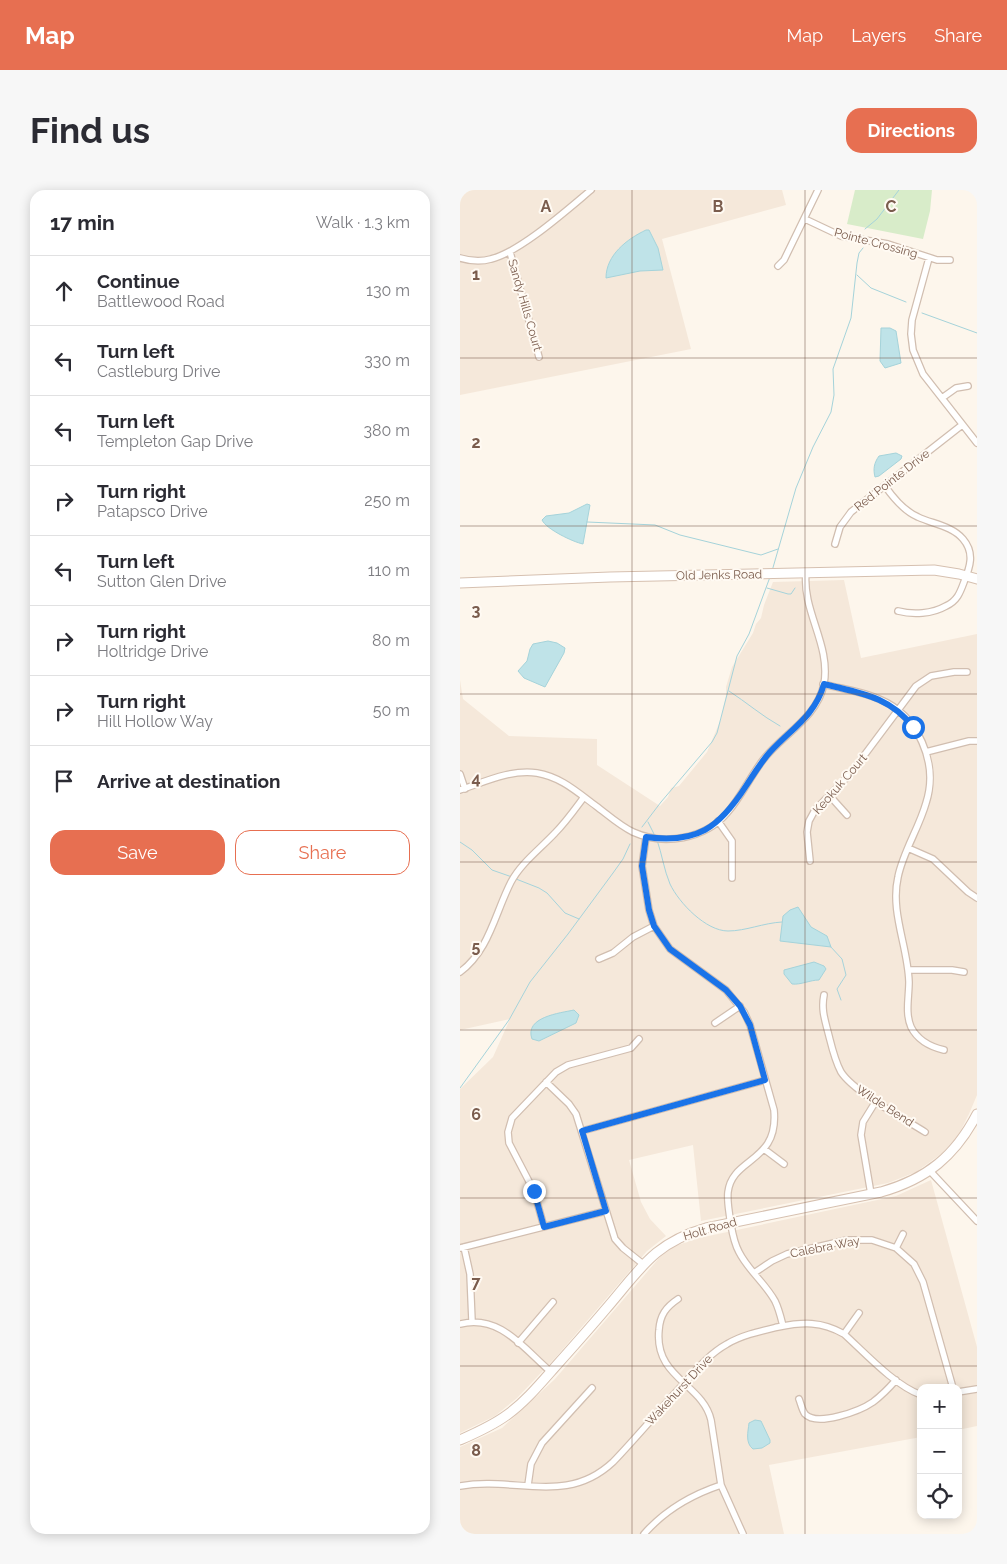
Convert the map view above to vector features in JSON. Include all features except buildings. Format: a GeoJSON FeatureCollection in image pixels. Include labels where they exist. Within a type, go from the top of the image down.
{"type":"FeatureCollection","features":[{"type":"Feature","properties":{"kind":"street"},"geometry":{"type":"LineString","coordinates":[[460,258],[483,260],[510,252],[591,190]]}},
{"type":"Feature","properties":{"kind":"street"},"geometry":{"type":"LineString","coordinates":[[778,266],[784,260],[818,190]]}},
{"type":"Feature","properties":{"kind":"street","name":"Pointe Crossing"},"geometry":{"type":"LineString","coordinates":[[805,219],[841,236],[888,244],[941,261],[950,260]]}},
{"type":"Feature","properties":{"kind":"street","name":"Sandy Hills Court"},"geometry":{"type":"LineString","coordinates":[[510,252],[539,358]]}},
{"type":"Feature","properties":{"kind":"street"},"geometry":{"type":"LineString","coordinates":[[929,258],[912,320],[912,344],[916,360],[923,374],[977,443]]}},
{"type":"Feature","properties":{"kind":"street"},"geometry":{"type":"LineString","coordinates":[[942,398],[956,388],[968,386]]}},
{"type":"Feature","properties":{"kind":"street","name":"Red Pointe Drive"},"geometry":{"type":"LineString","coordinates":[[835,544],[840,527],[847,517],[962,425]]}},
{"type":"Feature","properties":{"kind":"street"},"geometry":{"type":"LineString","coordinates":[[885,486],[898,502],[913,515],[949,529],[964,540],[971,560],[968,576],[956,600],[947,606],[915,614],[898,611]]}},
{"type":"Feature","properties":{"kind":"street","name":"Old Jenks Road"},"geometry":{"type":"LineString","coordinates":[[460,582],[934,570],[977,579]]}},
{"type":"Feature","properties":{"kind":"street"},"geometry":{"type":"LineString","coordinates":[[460,774],[462,790],[506,775],[525,772],[546,775],[559,780],[631,832],[646,837],[669,839],[686,837],[702,832],[727,813],[767,755],[810,713],[818,700],[824,684],[824,661],[808,604],[806,573]]}},
{"type":"Feature","properties":{"kind":"street","name":"Keokuk Court"},"geometry":{"type":"LineString","coordinates":[[810,861],[807,837],[809,821],[818,805],[851,773],[916,686],[926,679],[948,672],[967,672]]}},
{"type":"Feature","properties":{"kind":"street"},"geometry":{"type":"LineString","coordinates":[[824,684],[868,695],[898,710],[913,727],[926,752],[930,769],[929,791],[924,811],[898,875],[896,893],[897,914],[908,970],[908,1014],[912,1028],[925,1042],[944,1050]]}},
{"type":"Feature","properties":{"kind":"street"},"geometry":{"type":"LineString","coordinates":[[926,752],[969,741],[977,741]]}},
{"type":"Feature","properties":{"kind":"street"},"geometry":{"type":"LineString","coordinates":[[829,795],[847,815]]}},
{"type":"Feature","properties":{"kind":"street"},"geometry":{"type":"LineString","coordinates":[[460,972],[481,951],[516,874],[556,832],[584,797]]}},
{"type":"Feature","properties":{"kind":"street"},"geometry":{"type":"LineString","coordinates":[[718,821],[732,841],[732,878]]}},
{"type":"Feature","properties":{"kind":"street"},"geometry":{"type":"LineString","coordinates":[[646,837],[642,866],[649,910],[654,926],[670,949],[726,990],[740,1006],[750,1025],[774,1110],[774,1124],[771,1136],[764,1149],[735,1175],[730,1183],[727,1201],[736,1245],[743,1259],[776,1303],[783,1326]]}},
{"type":"Feature","properties":{"kind":"street"},"geometry":{"type":"LineString","coordinates":[[908,848],[933,859],[977,898]]}},
{"type":"Feature","properties":{"kind":"street"},"geometry":{"type":"LineString","coordinates":[[599,959],[613,954],[633,937],[654,926]]}},
{"type":"Feature","properties":{"kind":"street"},"geometry":{"type":"LineString","coordinates":[[908,970],[952,970],[964,972]]}},
{"type":"Feature","properties":{"kind":"street","name":"Wilde Bend"},"geometry":{"type":"LineString","coordinates":[[824,995],[822,1007],[838,1065],[850,1083],[925,1132]]}},
{"type":"Feature","properties":{"kind":"street"},"geometry":{"type":"LineString","coordinates":[[715,1023],[740,1006]]}},
{"type":"Feature","properties":{"kind":"street"},"geometry":{"type":"LineString","coordinates":[[544,1227],[534,1191],[510,1148],[507,1135],[512,1118],[561,1068],[630,1048],[639,1039]]}},
{"type":"Feature","properties":{"kind":"street"},"geometry":{"type":"LineString","coordinates":[[582,1131],[765,1080]]}},
{"type":"Feature","properties":{"kind":"street"},"geometry":{"type":"LineString","coordinates":[[546,1082],[573,1109],[582,1131],[613,1233],[618,1243],[643,1264]]}},
{"type":"Feature","properties":{"kind":"street"},"geometry":{"type":"LineString","coordinates":[[871,1194],[860,1135],[863,1122],[876,1101]]}},
{"type":"Feature","properties":{"kind":"street","name":"Holt Road"},"geometry":{"type":"LineString","coordinates":[[460,1440],[487,1428],[508,1414],[535,1390],[643,1264],[657,1251],[679,1237],[731,1222],[896,1188],[930,1171],[945,1159],[957,1146],[977,1114]]}},
{"type":"Feature","properties":{"kind":"street"},"geometry":{"type":"LineString","coordinates":[[764,1149],[784,1164]]}},
{"type":"Feature","properties":{"kind":"street"},"geometry":{"type":"LineString","coordinates":[[930,1171],[977,1221]]}},
{"type":"Feature","properties":{"kind":"street"},"geometry":{"type":"LineString","coordinates":[[472,1321],[470,1274],[462,1247],[606,1211]]}},
{"type":"Feature","properties":{"kind":"street"},"geometry":{"type":"LineString","coordinates":[[896,1248],[903,1234]]}},
{"type":"Feature","properties":{"kind":"street","name":"Calebra Way"},"geometry":{"type":"LineString","coordinates":[[754,1273],[787,1254],[847,1240],[872,1240],[896,1248],[914,1264],[923,1282],[952,1384]]}},
{"type":"Feature","properties":{"kind":"street"},"geometry":{"type":"LineString","coordinates":[[678,1299],[666,1308],[659,1325],[658,1339],[663,1359],[670,1370],[702,1401],[710,1415],[721,1485],[743,1534]]}},
{"type":"Feature","properties":{"kind":"street"},"geometry":{"type":"LineString","coordinates":[[518,1343],[553,1302]]}},
{"type":"Feature","properties":{"kind":"street"},"geometry":{"type":"LineString","coordinates":[[844,1334],[859,1314]]}},
{"type":"Feature","properties":{"kind":"street"},"geometry":{"type":"LineString","coordinates":[[460,1324],[472,1321],[494,1325],[551,1372]]}},
{"type":"Feature","properties":{"kind":"street","name":"Wakehurst Drive"},"geometry":{"type":"LineString","coordinates":[[460,1486],[492,1483],[560,1487],[575,1485],[597,1475],[613,1462],[709,1357],[728,1343],[745,1336],[783,1326],[819,1323],[830,1326],[844,1334],[907,1389],[917,1393]]}},
{"type":"Feature","properties":{"kind":"street"},"geometry":{"type":"LineString","coordinates":[[799,1399],[804,1413],[809,1417],[821,1419],[839,1416],[872,1403],[896,1380]]}},
{"type":"Feature","properties":{"kind":"street"},"geometry":{"type":"LineString","coordinates":[[528,1486],[531,1464],[542,1442],[592,1388]]}},
{"type":"Feature","properties":{"kind":"street"},"geometry":{"type":"LineString","coordinates":[[962,1391],[977,1389]]}},
{"type":"Feature","properties":{"kind":"street"},"geometry":{"type":"LineString","coordinates":[[644,1534],[657,1520],[680,1503],[700,1492],[721,1485]]}},
{"type":"Feature","properties":{"kind":"shaded area"},"geometry":{"type":"Polygon","coordinates":[[[460,190],[782,190],[786,205],[662,239],[691,349],[460,395],[460,190]]]}},
{"type":"Feature","properties":{"kind":"shaded area"},"geometry":{"type":"Polygon","coordinates":[[[844,580],[861,658],[977,634],[977,1095],[969,1114],[958,1136],[941,1154],[916,1172],[888,1183],[701,1221],[693,1145],[629,1160],[641,1202],[650,1219],[666,1236],[647,1251],[557,1356],[517,1398],[495,1416],[460,1433],[460,1089],[493,1057],[510,1019],[460,1030],[460,680],[463,699],[509,736],[597,739],[597,765],[660,806],[668,797],[671,788],[679,786],[707,752],[721,719],[726,687],[732,667],[761,618],[773,582],[844,580]]]}},
{"type":"Feature","properties":{"kind":"shaded area"},"geometry":{"type":"Polygon","coordinates":[[[931,1180],[977,1347],[977,1426],[962,1429],[962,1384],[917,1384],[917,1438],[769,1465],[784,1534],[460,1534],[460,1447],[502,1428],[555,1379],[660,1257],[675,1246],[699,1238],[896,1196],[931,1180]]]}},
{"type":"Feature","properties":{"kind":"green space"},"geometry":{"type":"Polygon","coordinates":[[[855,190],[932,190],[930,211],[923,239],[847,224],[855,190]]]}},
{"type":"Feature","properties":{"kind":"water"},"geometry":{"type":"Polygon","coordinates":[[[649,230],[658,248],[663,270],[640,271],[606,278],[610,262],[619,249],[632,238],[649,230]]]}},
{"type":"Feature","properties":{"kind":"water"},"geometry":{"type":"Polygon","coordinates":[[[881,328],[890,328],[896,331],[901,363],[885,368],[880,361],[881,328]]]}},
{"type":"Feature","properties":{"kind":"water"},"geometry":{"type":"Polygon","coordinates":[[[896,453],[902,456],[901,459],[875,477],[874,466],[879,456],[896,453]]]}},
{"type":"Feature","properties":{"kind":"water"},"geometry":{"type":"Polygon","coordinates":[[[587,504],[590,505],[583,544],[554,531],[544,524],[542,520],[546,516],[569,513],[587,504]]]}},
{"type":"Feature","properties":{"kind":"water"},"geometry":{"type":"Polygon","coordinates":[[[548,641],[557,643],[565,648],[545,687],[524,678],[518,671],[527,661],[533,644],[548,641]]]}},
{"type":"Feature","properties":{"kind":"water"},"geometry":{"type":"Polygon","coordinates":[[[798,907],[811,927],[827,936],[831,947],[780,941],[783,916],[790,910],[798,907]]]}},
{"type":"Feature","properties":{"kind":"water"},"geometry":{"type":"Polygon","coordinates":[[[814,962],[824,966],[826,969],[819,980],[792,984],[784,974],[784,970],[814,962]]]}},
{"type":"Feature","properties":{"kind":"water"},"geometry":{"type":"Polygon","coordinates":[[[574,1010],[579,1015],[576,1023],[539,1041],[532,1039],[531,1032],[533,1026],[538,1021],[545,1017],[574,1010]]]}},
{"type":"Feature","properties":{"kind":"water"},"geometry":{"type":"Polygon","coordinates":[[[755,1420],[761,1421],[770,1443],[762,1448],[753,1449],[748,1441],[748,1434],[749,1423],[755,1420]]]}},
{"type":"Feature","properties":{"kind":"waterway"},"geometry":{"type":"LineString","coordinates":[[865,229],[877,219],[899,190]]}},
{"type":"Feature","properties":{"kind":"waterway"},"geometry":{"type":"LineString","coordinates":[[772,571],[796,488],[813,447],[831,412],[834,395],[833,369],[851,318],[857,263],[859,253],[863,248]]}},
{"type":"Feature","properties":{"kind":"waterway"},"geometry":{"type":"LineString","coordinates":[[857,275],[871,288],[906,302]]}},
{"type":"Feature","properties":{"kind":"waterway"},"geometry":{"type":"LineString","coordinates":[[922,313],[977,333]]}},
{"type":"Feature","properties":{"kind":"waterway"},"geometry":{"type":"LineString","coordinates":[[587,522],[655,525],[680,535],[761,555],[778,549]]}},
{"type":"Feature","properties":{"kind":"waterway"},"geometry":{"type":"LineString","coordinates":[[642,827],[712,742],[717,733],[737,656],[749,634],[770,577]]}},
{"type":"Feature","properties":{"kind":"waterway"},"geometry":{"type":"LineString","coordinates":[[767,588],[788,594],[791,594],[795,588]]}},
{"type":"Feature","properties":{"kind":"waterway"},"geometry":{"type":"LineString","coordinates":[[729,691],[780,726]]}},
{"type":"Feature","properties":{"kind":"waterway"},"geometry":{"type":"LineString","coordinates":[[648,822],[655,836]]}},
{"type":"Feature","properties":{"kind":"waterway"},"geometry":{"type":"LineString","coordinates":[[657,840],[670,884],[680,899],[702,921],[720,930],[728,931],[782,922]]}},
{"type":"Feature","properties":{"kind":"waterway"},"geometry":{"type":"LineString","coordinates":[[460,842],[472,850],[492,870],[512,877]]}},
{"type":"Feature","properties":{"kind":"waterway"},"geometry":{"type":"LineString","coordinates":[[460,1088],[509,1020],[530,982],[613,873],[623,859],[630,844]]}},
{"type":"Feature","properties":{"kind":"waterway"},"geometry":{"type":"LineString","coordinates":[[516,879],[547,893],[565,913],[579,919]]}},
{"type":"Feature","properties":{"kind":"waterway"},"geometry":{"type":"LineString","coordinates":[[830,946],[842,959],[846,975],[837,989],[841,1000]]}},
{"type":"Feature","properties":{"kind":"route"},"geometry":{"type":"LineString","coordinates":[[534,1191],[544,1227],[606,1211],[582,1131],[765,1080],[750,1025],[740,1006],[726,990],[670,949],[654,926],[649,910],[642,866],[646,837],[678,839],[695,835],[723,817],[763,760],[810,713],[818,700],[824,684],[879,699],[898,710],[913,727]]}}]}
